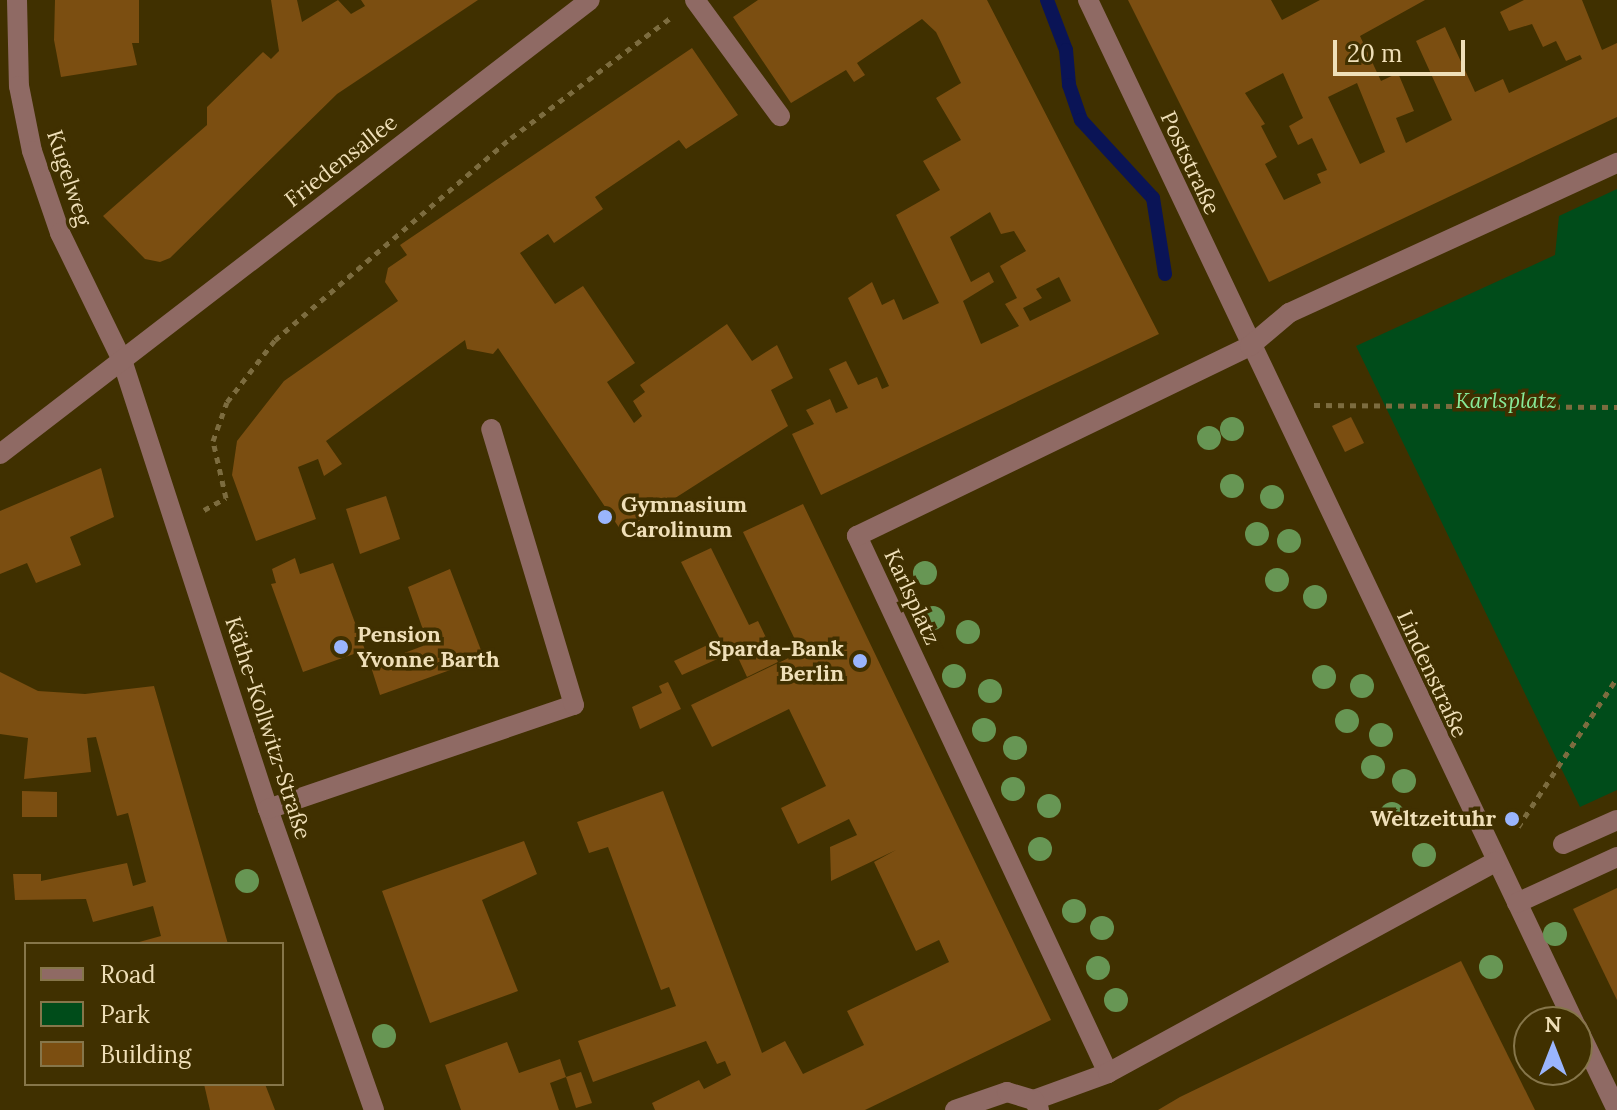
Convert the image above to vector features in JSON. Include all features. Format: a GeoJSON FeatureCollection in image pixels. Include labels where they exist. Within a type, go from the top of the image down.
{"type":"FeatureCollection","features":[{"type":"Feature","properties":{"kind":"street","name":"Kugelweg"},"geometry":{"type":"LineString","coordinates":[[17,0],[19,86],[32,151],[60,233],[122,360]]}},
{"type":"Feature","properties":{"kind":"street","name":"Friedensallee"},"geometry":{"type":"LineString","coordinates":[[0,454],[590,0]]}},
{"type":"Feature","properties":{"kind":"street","name":"Poststraße"},"geometry":{"type":"LineString","coordinates":[[1088,0],[1250,346]]}},
{"type":"Feature","properties":{"kind":"street"},"geometry":{"type":"LineString","coordinates":[[688,5],[780,116]]}},
{"type":"Feature","properties":{"kind":"street"},"geometry":{"type":"LineString","coordinates":[[1250,346],[1289,313],[1472,226],[1493,223],[1617,163]]}},
{"type":"Feature","properties":{"kind":"street","name":"Lindenstraße"},"geometry":{"type":"LineString","coordinates":[[1250,346],[1281,405],[1495,862],[1567,1006]]}},
{"type":"Feature","properties":{"kind":"street","name":"Karlsplatz"},"geometry":{"type":"LineString","coordinates":[[1108,1073],[857,536],[1250,346]]}},
{"type":"Feature","properties":{"kind":"street","name":"Käthe-Kollwitz-Straße"},"geometry":{"type":"LineString","coordinates":[[122,360],[268,809],[374,1110]]}},
{"type":"Feature","properties":{"kind":"street"},"geometry":{"type":"LineString","coordinates":[[268,809],[574,705],[491,429]]}},
{"type":"Feature","properties":{"kind":"street"},"geometry":{"type":"LineString","coordinates":[[1563,844],[1617,820]]}},
{"type":"Feature","properties":{"kind":"street"},"geometry":{"type":"LineString","coordinates":[[1517,903],[1617,857]]}},
{"type":"Feature","properties":{"kind":"street"},"geometry":{"type":"LineString","coordinates":[[955,1110],[1007,1092],[1037,1105],[1108,1073],[1495,862]]}},
{"type":"Feature","properties":{"kind":"street","name":"Lindenstraße"},"geometry":{"type":"LineString","coordinates":[[1593,1060],[1617,1110]]}},
{"type":"Feature","properties":{"kind":"path"},"geometry":{"type":"LineString","coordinates":[[176,526],[226,498],[213,441],[227,402],[275,340],[511,138],[688,5]]}},
{"type":"Feature","properties":{"kind":"path"},"geometry":{"type":"LineString","coordinates":[[1281,405],[1617,407]]}},
{"type":"Feature","properties":{"kind":"path"},"geometry":{"type":"LineString","coordinates":[[1495,862],[1617,678]]}},
{"type":"Feature","properties":{"kind":"green space","name":"Karlsplatz"},"geometry":{"type":"Polygon","coordinates":[[[1617,189],[1617,790],[1580,807],[1356,346],[1555,255],[1559,216],[1617,189]]]}},
{"type":"Feature","properties":{"kind":"building"},"geometry":{"type":"Polygon","coordinates":[[[55,0],[139,0],[139,43],[132,43],[137,65],[61,77],[54,40],[55,0]]]}},
{"type":"Feature","properties":{"kind":"building"},"geometry":{"type":"Polygon","coordinates":[[[271,0],[297,0],[302,22],[338,0],[351,14],[365,6],[361,0],[478,0],[337,94],[170,258],[160,262],[145,259],[103,216],[207,125],[207,107],[263,52],[271,59],[279,51],[271,0]]]}},
{"type":"Feature","properties":{"kind":"building"},"geometry":{"type":"Polygon","coordinates":[[[758,0],[987,0],[1159,334],[821,495],[792,434],[814,424],[806,410],[830,399],[836,413],[848,408],[829,369],[846,361],[858,385],[877,377],[882,389],[889,386],[848,298],[872,282],[882,305],[894,299],[903,320],[939,303],[896,215],[940,190],[923,161],[961,140],[936,98],[961,83],[936,32],[922,19],[857,63],[865,75],[854,82],[846,70],[791,103],[733,17],[758,0]],[[990,212],[950,237],[971,282],[989,272],[994,282],[963,301],[981,344],[1019,326],[1005,304],[1017,298],[1000,266],[1026,251],[1014,231],[1001,234],[990,212]],[[1059,277],[1036,289],[1042,298],[1023,308],[1030,321],[1071,301],[1059,277]]]}},
{"type":"Feature","properties":{"kind":"building"},"geometry":{"type":"Polygon","coordinates":[[[1128,0],[1271,0],[1282,20],[1320,0],[1425,0],[1360,36],[1381,81],[1398,73],[1414,111],[1396,118],[1406,143],[1452,120],[1416,41],[1445,27],[1475,92],[1503,79],[1509,93],[1582,59],[1580,55],[1566,61],[1556,41],[1543,47],[1532,24],[1509,31],[1500,12],[1524,0],[1582,0],[1602,50],[1617,43],[1617,117],[1269,282],[1128,0]],[[1283,73],[1245,93],[1265,124],[1261,126],[1277,157],[1265,164],[1284,200],[1321,183],[1317,174],[1327,170],[1312,138],[1298,145],[1289,126],[1303,118],[1283,73]],[[1357,83],[1328,97],[1360,164],[1385,152],[1357,83]]]}},
{"type":"Feature","properties":{"kind":"building"},"geometry":{"type":"Polygon","coordinates":[[[692,48],[738,115],[686,149],[679,140],[595,197],[603,209],[554,243],[548,234],[520,253],[555,304],[583,286],[635,363],[607,382],[634,423],[642,416],[633,401],[645,392],[640,385],[727,324],[752,361],[777,345],[793,378],[771,390],[788,426],[622,532],[498,348],[493,354],[467,349],[465,340],[326,441],[342,464],[324,476],[318,459],[298,467],[316,519],[256,541],[232,475],[237,441],[284,381],[398,301],[385,282],[388,268],[407,255],[400,245],[692,48]]]}},
{"type":"Feature","properties":{"kind":"building"},"geometry":{"type":"Polygon","coordinates":[[[1351,417],[1364,443],[1345,452],[1332,426],[1351,417]]]}},
{"type":"Feature","properties":{"kind":"building"},"geometry":{"type":"Polygon","coordinates":[[[101,468],[114,517],[70,537],[81,565],[36,583],[27,563],[0,574],[0,511],[101,468]]]}},
{"type":"Feature","properties":{"kind":"building"},"geometry":{"type":"Polygon","coordinates":[[[386,496],[400,539],[360,554],[346,509],[386,496]]]}},
{"type":"Feature","properties":{"kind":"building"},"geometry":{"type":"Polygon","coordinates":[[[803,504],[1051,1020],[865,1110],[655,1110],[652,1103],[699,1080],[704,1089],[731,1075],[725,1061],[717,1064],[706,1041],[593,1082],[578,1041],[676,1006],[669,987],[661,990],[608,847],[589,853],[577,822],[663,791],[762,1053],[785,1041],[803,1074],[864,1045],[847,1011],[949,962],[939,940],[916,951],[874,862],[896,850],[831,881],[830,847],[857,835],[849,819],[798,844],[781,808],[826,786],[789,709],[712,747],[691,705],[801,652],[743,532],[803,504]]]}},
{"type":"Feature","properties":{"kind":"building"},"geometry":{"type":"Polygon","coordinates":[[[711,548],[749,625],[758,621],[778,662],[747,677],[735,651],[682,675],[674,661],[720,639],[681,562],[711,548]]]}},
{"type":"Feature","properties":{"kind":"building"},"geometry":{"type":"Polygon","coordinates":[[[295,558],[300,574],[333,563],[365,650],[303,672],[271,584],[276,583],[272,569],[295,558]]]}},
{"type":"Feature","properties":{"kind":"building"},"geometry":{"type":"Polygon","coordinates":[[[450,569],[484,658],[380,695],[372,670],[378,663],[428,644],[408,587],[450,569]]]}},
{"type":"Feature","properties":{"kind":"building"},"geometry":{"type":"Polygon","coordinates":[[[0,672],[38,691],[85,694],[154,686],[227,942],[139,942],[161,936],[153,906],[93,922],[86,899],[15,900],[13,874],[41,874],[41,881],[127,863],[133,886],[146,882],[128,813],[117,816],[96,737],[87,738],[91,772],[24,779],[28,738],[0,734],[0,672]]]}},
{"type":"Feature","properties":{"kind":"building"},"geometry":{"type":"Polygon","coordinates":[[[668,682],[681,709],[640,729],[632,707],[662,693],[659,686],[668,682]]]}},
{"type":"Feature","properties":{"kind":"building"},"geometry":{"type":"Polygon","coordinates":[[[22,791],[57,792],[57,817],[22,817],[22,791]]]}},
{"type":"Feature","properties":{"kind":"building"},"geometry":{"type":"Polygon","coordinates":[[[524,841],[537,874],[482,900],[518,991],[430,1023],[382,891],[524,841]]]}},
{"type":"Feature","properties":{"kind":"building"},"geometry":{"type":"Polygon","coordinates":[[[1617,888],[1617,1000],[1573,909],[1617,888]]]}},
{"type":"Feature","properties":{"kind":"building"},"geometry":{"type":"Polygon","coordinates":[[[1461,961],[1513,1066],[1513,1086],[1523,1086],[1535,1110],[1158,1110],[1461,961]]]}},
{"type":"Feature","properties":{"kind":"building"},"geometry":{"type":"Polygon","coordinates":[[[507,1042],[519,1073],[560,1059],[566,1077],[550,1083],[559,1110],[461,1110],[445,1065],[507,1042]]]}},
{"type":"Feature","properties":{"kind":"building"},"geometry":{"type":"Polygon","coordinates":[[[581,1072],[592,1103],[576,1108],[566,1077],[581,1072]]]}},
{"type":"Feature","properties":{"kind":"building"},"geometry":{"type":"Polygon","coordinates":[[[204,1086],[266,1086],[275,1110],[210,1110],[204,1086]]]}},
{"type":"Feature","properties":{"kind":"waterway"},"geometry":{"type":"LineString","coordinates":[[1047,0],[1066,50],[1069,85],[1081,120],[1153,198],[1165,274]]}},
{"type":"Feature","properties":{"kind":"place","name":"Gymnasium Carolinum"},"geometry":{"type":"Point","coordinates":[605,517]}},
{"type":"Feature","properties":{"kind":"place","name":"Pension Yvonne Barth"},"geometry":{"type":"Point","coordinates":[341,647]}},
{"type":"Feature","properties":{"kind":"place","name":"Sparda-Bank Berlin"},"geometry":{"type":"Point","coordinates":[860,661]}},
{"type":"Feature","properties":{"kind":"place","name":"Weltzeituhr"},"geometry":{"type":"Point","coordinates":[1512,819]}}]}
